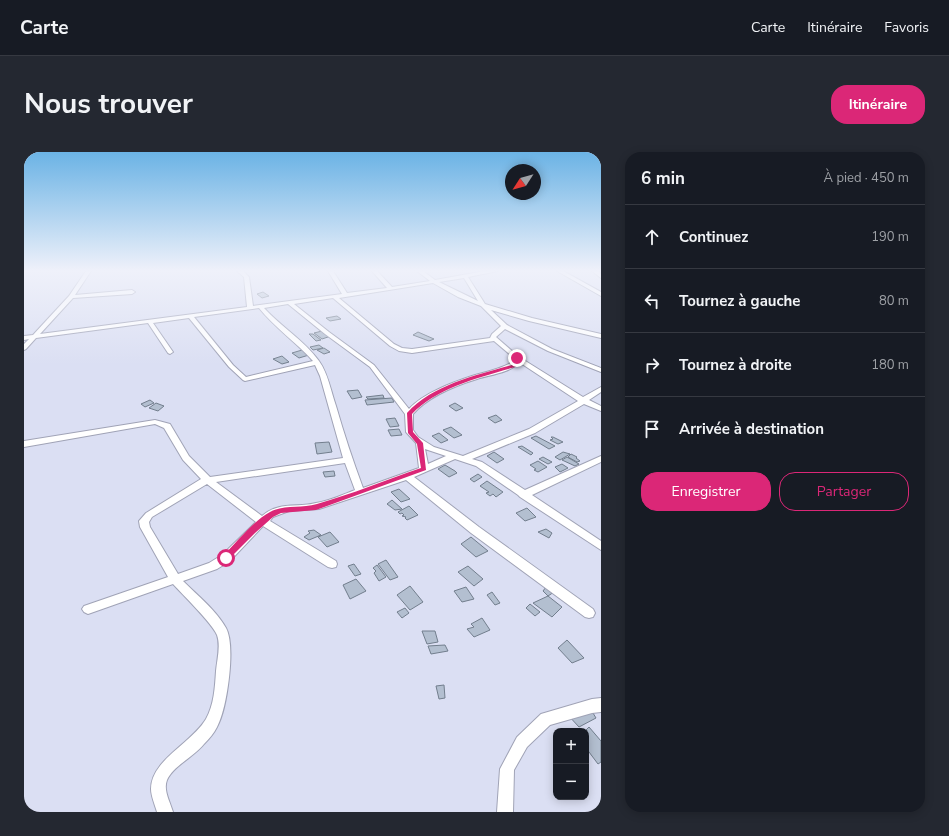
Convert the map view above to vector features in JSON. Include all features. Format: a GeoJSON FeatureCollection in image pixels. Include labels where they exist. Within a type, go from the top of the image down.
{"type":"FeatureCollection","features":[{"type":"Feature","properties":{"kind":"street"},"geometry":{"type":"LineString","coordinates":[[24,348],[36,337],[48,320],[66,302]]}},
{"type":"Feature","properties":{"kind":"street"},"geometry":{"type":"LineString","coordinates":[[249,302],[250,308]]}},
{"type":"Feature","properties":{"kind":"street"},"geometry":{"type":"LineString","coordinates":[[24,338],[289,302],[327,333],[372,366],[409,414],[411,433],[420,443],[441,453],[466,458],[479,464],[601,546]]}},
{"type":"Feature","properties":{"kind":"street"},"geometry":{"type":"LineString","coordinates":[[341,302],[392,346],[401,350],[412,351],[495,340],[517,358],[584,401],[601,409]]}},
{"type":"Feature","properties":{"kind":"street"},"geometry":{"type":"LineString","coordinates":[[476,302],[483,305],[600,334]]}},
{"type":"Feature","properties":{"kind":"street"},"geometry":{"type":"LineString","coordinates":[[481,302],[505,326],[550,350],[601,370]]}},
{"type":"Feature","properties":{"kind":"street"},"geometry":{"type":"LineString","coordinates":[[261,307],[270,318],[306,349],[317,362],[323,376],[348,460],[360,492]]}},
{"type":"Feature","properties":{"kind":"street"},"geometry":{"type":"LineString","coordinates":[[191,316],[231,366],[246,379],[317,362]]}},
{"type":"Feature","properties":{"kind":"street"},"geometry":{"type":"LineString","coordinates":[[149,321],[170,352]]}},
{"type":"Feature","properties":{"kind":"street"},"geometry":{"type":"LineString","coordinates":[[495,340],[494,335],[505,326]]}},
{"type":"Feature","properties":{"kind":"street"},"geometry":{"type":"LineString","coordinates":[[409,414],[418,404],[430,396],[473,378],[513,366],[516,363],[517,358]]}},
{"type":"Feature","properties":{"kind":"street"},"geometry":{"type":"LineString","coordinates":[[466,458],[532,431],[584,401],[601,389]]}},
{"type":"Feature","properties":{"kind":"street"},"geometry":{"type":"LineString","coordinates":[[24,444],[155,422],[162,423],[166,425],[178,447],[188,461],[229,499],[263,522],[332,564]]}},
{"type":"Feature","properties":{"kind":"street"},"geometry":{"type":"LineString","coordinates":[[420,443],[424,469]]}},
{"type":"Feature","properties":{"kind":"street"},"geometry":{"type":"LineString","coordinates":[[88,608],[213,566],[226,558],[270,515],[279,511],[289,508],[316,507],[407,476],[456,456]]}},
{"type":"Feature","properties":{"kind":"street"},"geometry":{"type":"LineString","coordinates":[[523,495],[601,459]]}},
{"type":"Feature","properties":{"kind":"street"},"geometry":{"type":"LineString","coordinates":[[165,812],[158,790],[159,779],[165,769],[199,740],[212,722],[220,698],[225,643],[222,632],[215,622],[175,579],[144,527],[144,521],[149,515],[207,480],[348,460]]}},
{"type":"Feature","properties":{"kind":"street"},"geometry":{"type":"LineString","coordinates":[[407,476],[475,530],[589,612]]}},
{"type":"Feature","properties":{"kind":"street"},"geometry":{"type":"LineString","coordinates":[[505,812],[507,769],[522,742],[546,719],[592,706],[601,705]]}},
{"type":"Feature","properties":{"kind":"building"},"geometry":{"type":"Polygon","coordinates":[[[337,316],[341,319],[330,321],[326,318],[337,316]]]}},
{"type":"Feature","properties":{"kind":"building"},"geometry":{"type":"Polygon","coordinates":[[[322,331],[331,336],[322,339],[314,333],[322,331]]]}},
{"type":"Feature","properties":{"kind":"building"},"geometry":{"type":"Polygon","coordinates":[[[418,332],[434,339],[429,341],[413,335],[418,332]]]}},
{"type":"Feature","properties":{"kind":"building"},"geometry":{"type":"Polygon","coordinates":[[[309,334],[313,334],[321,340],[316,341],[309,334]]]}},
{"type":"Feature","properties":{"kind":"building"},"geometry":{"type":"Polygon","coordinates":[[[319,345],[323,348],[313,350],[310,347],[319,345]]]}},
{"type":"Feature","properties":{"kind":"building"},"geometry":{"type":"Polygon","coordinates":[[[324,348],[330,352],[324,354],[317,350],[324,348]]]}},
{"type":"Feature","properties":{"kind":"building"},"geometry":{"type":"Polygon","coordinates":[[[302,350],[309,355],[299,358],[292,353],[302,350]]]}},
{"type":"Feature","properties":{"kind":"building"},"geometry":{"type":"Polygon","coordinates":[[[282,356],[289,362],[282,364],[273,359],[282,356]]]}},
{"type":"Feature","properties":{"kind":"building"},"geometry":{"type":"Polygon","coordinates":[[[358,390],[362,397],[352,399],[347,391],[358,390]]]}},
{"type":"Feature","properties":{"kind":"building"},"geometry":{"type":"Polygon","coordinates":[[[383,395],[384,398],[368,399],[366,397],[383,395]]]}},
{"type":"Feature","properties":{"kind":"building"},"geometry":{"type":"Polygon","coordinates":[[[392,398],[394,402],[367,405],[365,400],[392,398]]]}},
{"type":"Feature","properties":{"kind":"building"},"geometry":{"type":"Polygon","coordinates":[[[150,400],[154,403],[145,407],[141,404],[150,400]]]}},
{"type":"Feature","properties":{"kind":"building"},"geometry":{"type":"Polygon","coordinates":[[[156,403],[164,406],[158,411],[149,408],[156,403]]]}},
{"type":"Feature","properties":{"kind":"building"},"geometry":{"type":"Polygon","coordinates":[[[455,403],[463,408],[456,411],[449,406],[455,403]]]}},
{"type":"Feature","properties":{"kind":"building"},"geometry":{"type":"Polygon","coordinates":[[[496,415],[502,420],[495,423],[488,418],[496,415]]]}},
{"type":"Feature","properties":{"kind":"building"},"geometry":{"type":"Polygon","coordinates":[[[395,418],[399,426],[390,427],[386,419],[395,418]]]}},
{"type":"Feature","properties":{"kind":"building"},"geometry":{"type":"Polygon","coordinates":[[[451,427],[462,435],[454,438],[443,430],[451,427]]]}},
{"type":"Feature","properties":{"kind":"building"},"geometry":{"type":"Polygon","coordinates":[[[399,429],[402,435],[391,436],[388,430],[399,429]]]}},
{"type":"Feature","properties":{"kind":"building"},"geometry":{"type":"Polygon","coordinates":[[[439,433],[448,440],[441,443],[432,436],[439,433]]]}},
{"type":"Feature","properties":{"kind":"building"},"geometry":{"type":"Polygon","coordinates":[[[536,436],[555,446],[549,449],[531,438],[536,436]]]}},
{"type":"Feature","properties":{"kind":"building"},"geometry":{"type":"Polygon","coordinates":[[[551,437],[563,442],[558,444],[550,440],[553,439],[551,437]]]}},
{"type":"Feature","properties":{"kind":"building"},"geometry":{"type":"Polygon","coordinates":[[[329,442],[332,452],[317,454],[315,443],[329,442]]]}},
{"type":"Feature","properties":{"kind":"building"},"geometry":{"type":"Polygon","coordinates":[[[522,446],[533,453],[531,455],[518,447],[522,446]]]}},
{"type":"Feature","properties":{"kind":"building"},"geometry":{"type":"Polygon","coordinates":[[[494,452],[504,459],[497,463],[487,456],[494,452]]]}},
{"type":"Feature","properties":{"kind":"building"},"geometry":{"type":"Polygon","coordinates":[[[563,452],[570,454],[560,460],[555,457],[563,452]]]}},
{"type":"Feature","properties":{"kind":"building"},"geometry":{"type":"Polygon","coordinates":[[[571,454],[577,457],[576,458],[580,461],[577,462],[568,457],[571,454]]]}},
{"type":"Feature","properties":{"kind":"building"},"geometry":{"type":"Polygon","coordinates":[[[543,457],[552,462],[548,464],[539,459],[543,457]]]}},
{"type":"Feature","properties":{"kind":"building"},"geometry":{"type":"Polygon","coordinates":[[[567,457],[579,464],[575,466],[562,460],[567,457]]]}},
{"type":"Feature","properties":{"kind":"building"},"geometry":{"type":"Polygon","coordinates":[[[538,461],[547,467],[538,472],[530,465],[538,461]]]}},
{"type":"Feature","properties":{"kind":"building"},"geometry":{"type":"Polygon","coordinates":[[[562,464],[568,468],[560,472],[555,467],[562,464]]]}},
{"type":"Feature","properties":{"kind":"building"},"geometry":{"type":"Polygon","coordinates":[[[445,465],[457,473],[449,477],[438,469],[445,465]]]}},
{"type":"Feature","properties":{"kind":"building"},"geometry":{"type":"Polygon","coordinates":[[[334,471],[335,476],[325,477],[323,472],[334,471]]]}},
{"type":"Feature","properties":{"kind":"building"},"geometry":{"type":"Polygon","coordinates":[[[478,474],[482,477],[474,482],[470,479],[478,474]]]}},
{"type":"Feature","properties":{"kind":"building"},"geometry":{"type":"Polygon","coordinates":[[[487,481],[503,492],[496,497],[493,494],[490,496],[486,493],[489,492],[480,486],[487,481]]]}},
{"type":"Feature","properties":{"kind":"building"},"geometry":{"type":"Polygon","coordinates":[[[399,489],[410,499],[401,502],[391,492],[399,489]]]}},
{"type":"Feature","properties":{"kind":"building"},"geometry":{"type":"Polygon","coordinates":[[[392,500],[402,509],[395,510],[387,504],[392,500]]]}},
{"type":"Feature","properties":{"kind":"building"},"geometry":{"type":"Polygon","coordinates":[[[409,506],[418,515],[407,520],[405,518],[406,517],[402,516],[404,515],[402,513],[400,514],[398,512],[409,506]]]}},
{"type":"Feature","properties":{"kind":"building"},"geometry":{"type":"Polygon","coordinates":[[[527,508],[536,517],[525,521],[516,513],[527,508]]]}},
{"type":"Feature","properties":{"kind":"building"},"geometry":{"type":"Polygon","coordinates":[[[546,529],[552,533],[549,538],[538,532],[546,529]]]}},
{"type":"Feature","properties":{"kind":"building"},"geometry":{"type":"Polygon","coordinates":[[[314,530],[321,535],[309,540],[304,537],[310,533],[308,531],[314,530]]]}},
{"type":"Feature","properties":{"kind":"building"},"geometry":{"type":"Polygon","coordinates":[[[330,532],[339,542],[327,547],[318,537],[330,532]]]}},
{"type":"Feature","properties":{"kind":"building"},"geometry":{"type":"Polygon","coordinates":[[[471,537],[488,551],[476,557],[461,544],[471,537]]]}},
{"type":"Feature","properties":{"kind":"building"},"geometry":{"type":"Polygon","coordinates":[[[386,560],[398,577],[390,580],[378,564],[386,560]]]}},
{"type":"Feature","properties":{"kind":"building"},"geometry":{"type":"Polygon","coordinates":[[[354,564],[361,574],[355,576],[348,566],[354,564]]]}},
{"type":"Feature","properties":{"kind":"building"},"geometry":{"type":"Polygon","coordinates":[[[377,565],[386,577],[379,581],[374,573],[376,571],[373,568],[377,565]]]}},
{"type":"Feature","properties":{"kind":"building"},"geometry":{"type":"Polygon","coordinates":[[[468,566],[483,579],[474,586],[458,572],[468,566]]]}},
{"type":"Feature","properties":{"kind":"building"},"geometry":{"type":"Polygon","coordinates":[[[356,579],[366,591],[350,599],[343,585],[356,579]]]}},
{"type":"Feature","properties":{"kind":"building"},"geometry":{"type":"Polygon","coordinates":[[[410,586],[423,602],[410,610],[397,595],[410,586]]]}},
{"type":"Feature","properties":{"kind":"building"},"geometry":{"type":"Polygon","coordinates":[[[466,587],[474,599],[462,602],[454,591],[466,587]]]}},
{"type":"Feature","properties":{"kind":"building"},"geometry":{"type":"Polygon","coordinates":[[[546,587],[554,592],[548,596],[543,591],[546,587]]]}},
{"type":"Feature","properties":{"kind":"building"},"geometry":{"type":"Polygon","coordinates":[[[492,592],[500,603],[495,605],[487,595],[492,592]]]}},
{"type":"Feature","properties":{"kind":"building"},"geometry":{"type":"Polygon","coordinates":[[[548,596],[562,607],[552,617],[533,603],[548,596]]]}},
{"type":"Feature","properties":{"kind":"building"},"geometry":{"type":"Polygon","coordinates":[[[530,604],[540,612],[535,616],[526,608],[530,604]]]}},
{"type":"Feature","properties":{"kind":"building"},"geometry":{"type":"Polygon","coordinates":[[[405,608],[409,613],[402,618],[397,612],[405,608]]]}},
{"type":"Feature","properties":{"kind":"building"},"geometry":{"type":"Polygon","coordinates":[[[482,618],[490,630],[474,637],[467,629],[474,627],[471,624],[482,618]]]}},
{"type":"Feature","properties":{"kind":"building"},"geometry":{"type":"Polygon","coordinates":[[[422,631],[435,631],[438,642],[427,644],[422,631]]]}},
{"type":"Feature","properties":{"kind":"building"},"geometry":{"type":"Polygon","coordinates":[[[567,640],[584,658],[572,663],[558,648],[567,640]]]}},
{"type":"Feature","properties":{"kind":"building"},"geometry":{"type":"Polygon","coordinates":[[[445,645],[448,651],[431,654],[428,646],[445,645]]]}},
{"type":"Feature","properties":{"kind":"building"},"geometry":{"type":"Polygon","coordinates":[[[444,685],[445,698],[439,699],[436,686],[444,685]]]}},
{"type":"Feature","properties":{"kind":"building"},"geometry":{"type":"Polygon","coordinates":[[[590,708],[596,718],[579,727],[567,714],[590,708]]]}},
{"type":"Feature","properties":{"kind":"building"},"geometry":{"type":"Polygon","coordinates":[[[589,727],[601,741],[601,762],[598,764],[589,752],[589,727]]]}},
{"type":"Feature","properties":{"kind":"route"},"geometry":{"type":"LineString","coordinates":[[226,558],[270,515],[289,508],[316,507],[424,469],[420,443],[411,433],[409,414],[418,404],[430,396],[473,378],[513,366],[516,363],[517,358]]}}]}
